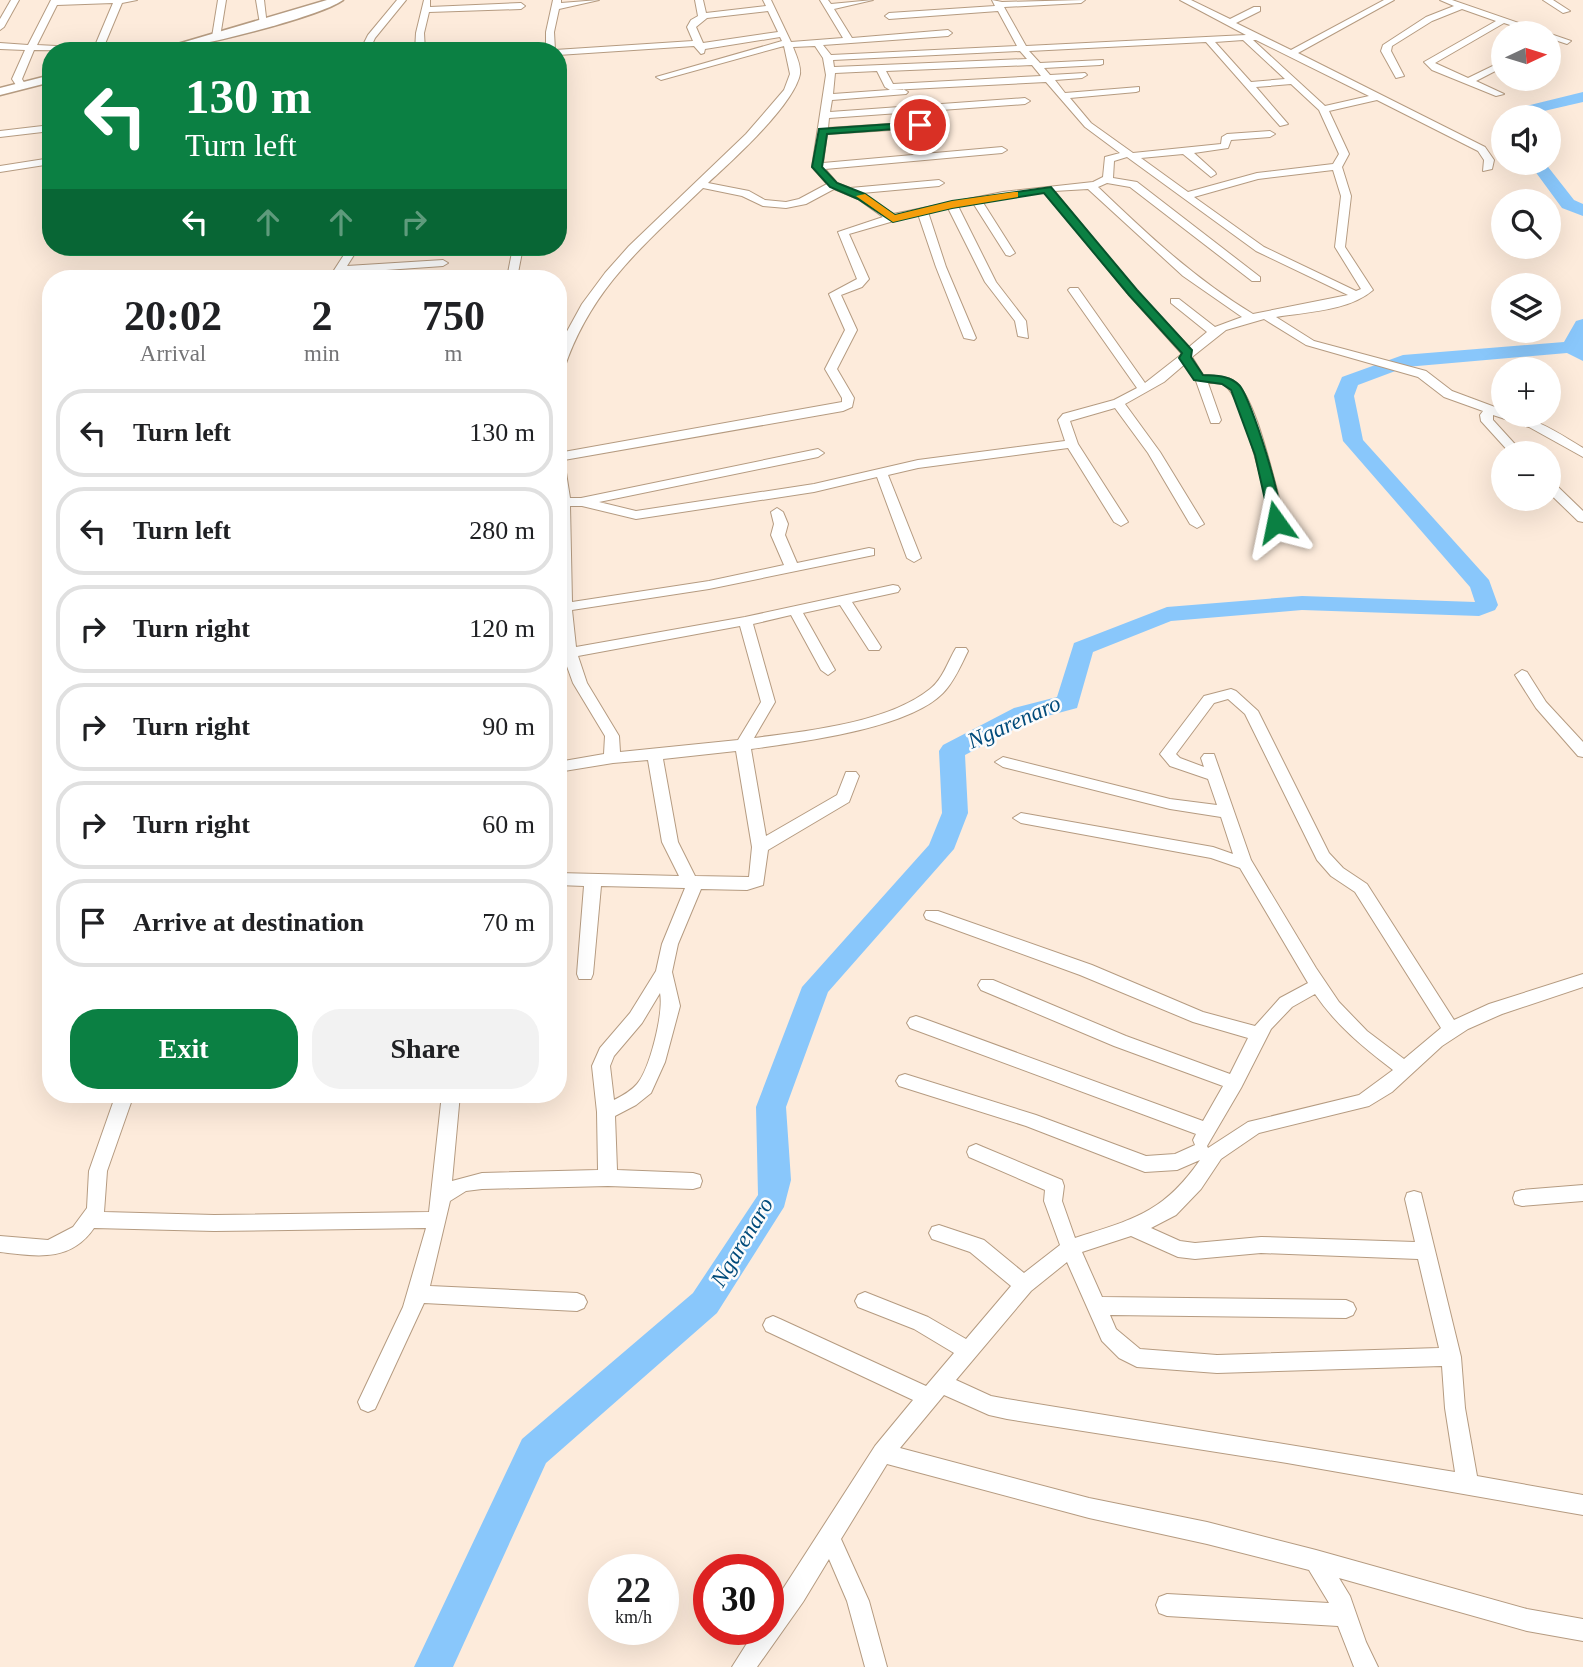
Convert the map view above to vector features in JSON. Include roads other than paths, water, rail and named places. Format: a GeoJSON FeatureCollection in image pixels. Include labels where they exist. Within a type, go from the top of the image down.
{"type":"FeatureCollection","features":[{"type":"Feature","properties":{"kind":"street"},"geometry":{"type":"LineString","coordinates":[[0,27],[15,0]]}},
{"type":"Feature","properties":{"kind":"street"},"geometry":{"type":"LineString","coordinates":[[21,86],[17,79],[19,72],[55,1],[133,0]]}},
{"type":"Feature","properties":{"kind":"street"},"geometry":{"type":"LineString","coordinates":[[216,37],[222,0]]}},
{"type":"Feature","properties":{"kind":"street"},"geometry":{"type":"LineString","coordinates":[[260,0],[264,24]]}},
{"type":"Feature","properties":{"kind":"street"},"geometry":{"type":"LineString","coordinates":[[196,42],[338,0]]}},
{"type":"Feature","properties":{"kind":"street"},"geometry":{"type":"LineString","coordinates":[[368,42],[402,0]]}},
{"type":"Feature","properties":{"kind":"street"},"geometry":{"type":"LineString","coordinates":[[420,42],[428,0]]}},
{"type":"Feature","properties":{"kind":"street"},"geometry":{"type":"LineString","coordinates":[[551,42],[556,4],[595,0]]}},
{"type":"Feature","properties":{"kind":"street"},"geometry":{"type":"LineString","coordinates":[[699,0],[701,14],[705,16]]}},
{"type":"Feature","properties":{"kind":"street"},"geometry":{"type":"LineString","coordinates":[[848,39],[827,4],[869,0]]}},
{"type":"Feature","properties":{"kind":"street"},"geometry":{"type":"LineString","coordinates":[[889,16],[1081,0]]}},
{"type":"Feature","properties":{"kind":"street"},"geometry":{"type":"LineString","coordinates":[[1187,2],[1213,0]]}},
{"type":"Feature","properties":{"kind":"street"},"geometry":{"type":"LineString","coordinates":[[1290,54],[1390,0]]}},
{"type":"Feature","properties":{"kind":"street"},"geometry":{"type":"LineString","coordinates":[[1444,0],[1502,21]]}},
{"type":"Feature","properties":{"kind":"street"},"geometry":{"type":"LineString","coordinates":[[1547,0],[1566,11]]}},
{"type":"Feature","properties":{"kind":"street"},"geometry":{"type":"LineString","coordinates":[[101,42],[118,1]]}},
{"type":"Feature","properties":{"kind":"street"},"geometry":{"type":"LineString","coordinates":[[1187,2],[1482,149],[1489,160],[1487,169]]}},
{"type":"Feature","properties":{"kind":"street"},"geometry":{"type":"LineString","coordinates":[[567,343],[572,329],[596,293],[632,250],[740,148],[791,84],[795,70],[769,4],[705,16],[692,25],[698,45],[714,62]]}},
{"type":"Feature","properties":{"kind":"street"},"geometry":{"type":"LineString","coordinates":[[425,10],[520,6]]}},
{"type":"Feature","properties":{"kind":"street"},"geometry":{"type":"LineString","coordinates":[[1000,6],[1051,12]]}},
{"type":"Feature","properties":{"kind":"street"},"geometry":{"type":"LineString","coordinates":[[1000,6],[1023,49],[1060,96],[1088,125],[1260,248],[1356,295]]}},
{"type":"Feature","properties":{"kind":"street"},"geometry":{"type":"LineString","coordinates":[[1399,76],[1386,51],[1388,44],[1429,19],[1460,7]]}},
{"type":"Feature","properties":{"kind":"street"},"geometry":{"type":"LineString","coordinates":[[1228,23],[1257,9]]}},
{"type":"Feature","properties":{"kind":"street"},"geometry":{"type":"LineString","coordinates":[[1491,27],[1430,60],[1435,68],[1499,94]]}},
{"type":"Feature","properties":{"kind":"street"},"geometry":{"type":"LineString","coordinates":[[567,52],[785,40],[818,44],[848,39],[948,33]]}},
{"type":"Feature","properties":{"kind":"street"},"geometry":{"type":"LineString","coordinates":[[1121,522],[1072,444],[1064,420],[1067,417],[1118,403],[1143,389],[1174,369],[1186,355],[1215,333],[1251,318],[1356,295],[1367,286],[1340,247],[1346,197],[1337,167],[1343,154],[1323,109],[1245,37]]}},
{"type":"Feature","properties":{"kind":"street"},"geometry":{"type":"LineString","coordinates":[[828,58],[1258,37]]}},
{"type":"Feature","properties":{"kind":"street"},"geometry":{"type":"LineString","coordinates":[[1208,39],[1283,124]]}},
{"type":"Feature","properties":{"kind":"street"},"geometry":{"type":"LineString","coordinates":[[661,77],[785,40]]}},
{"type":"Feature","properties":{"kind":"street"},"geometry":{"type":"LineString","coordinates":[[1561,40],[1567,41]]}},
{"type":"Feature","properties":{"kind":"street"},"geometry":{"type":"LineString","coordinates":[[817,167],[831,70],[828,58],[818,44]]}},
{"type":"Feature","properties":{"kind":"street"},"geometry":{"type":"LineString","coordinates":[[0,46],[42,46]]}},
{"type":"Feature","properties":{"kind":"street"},"geometry":{"type":"LineString","coordinates":[[831,70],[1100,62]]}},
{"type":"Feature","properties":{"kind":"street"},"geometry":{"type":"LineString","coordinates":[[881,69],[890,86],[1082,75]]}},
{"type":"Feature","properties":{"kind":"street"},"geometry":{"type":"LineString","coordinates":[[1470,81],[1491,70]]}},
{"type":"Feature","properties":{"kind":"street"},"geometry":{"type":"LineString","coordinates":[[0,92],[42,80]]}},
{"type":"Feature","properties":{"kind":"street"},"geometry":{"type":"LineString","coordinates":[[1251,85],[1295,81]]}},
{"type":"Feature","properties":{"kind":"street"},"geometry":{"type":"LineString","coordinates":[[828,97],[956,89],[967,83]]}},
{"type":"Feature","properties":{"kind":"street"},"geometry":{"type":"LineString","coordinates":[[1060,96],[1136,89]]}},
{"type":"Feature","properties":{"kind":"street"},"geometry":{"type":"LineString","coordinates":[[1323,109],[1379,97]]}},
{"type":"Feature","properties":{"kind":"street"},"geometry":{"type":"LineString","coordinates":[[825,115],[1025,101]]}},
{"type":"Feature","properties":{"kind":"street"},"geometry":{"type":"LineString","coordinates":[[823,131],[920,125]]}},
{"type":"Feature","properties":{"kind":"street"},"geometry":{"type":"LineString","coordinates":[[0,134],[42,129]]}},
{"type":"Feature","properties":{"kind":"street"},"geometry":{"type":"LineString","coordinates":[[1106,180],[1110,174],[1109,159],[1225,146],[1227,137],[1270,134]]}},
{"type":"Feature","properties":{"kind":"street"},"geometry":{"type":"LineString","coordinates":[[817,167],[1002,150]]}},
{"type":"Feature","properties":{"kind":"street"},"geometry":{"type":"LineString","coordinates":[[1186,150],[1211,174]]}},
{"type":"Feature","properties":{"kind":"street"},"geometry":{"type":"LineString","coordinates":[[0,169],[42,162]]}},
{"type":"Feature","properties":{"kind":"street"},"geometry":{"type":"LineString","coordinates":[[817,167],[833,185],[851,191],[893,219]]}},
{"type":"Feature","properties":{"kind":"street"},"geometry":{"type":"LineString","coordinates":[[1152,201],[1257,176],[1337,167]]}},
{"type":"Feature","properties":{"kind":"street"},"geometry":{"type":"LineString","coordinates":[[567,456],[758,424],[848,404],[848,398],[831,369],[834,358],[851,336],[835,293],[858,285],[863,279],[841,234],[893,219],[952,205],[1047,189],[1091,186],[1106,180],[1133,184],[1256,279]]}},
{"type":"Feature","properties":{"kind":"street"},"geometry":{"type":"LineString","coordinates":[[851,191],[939,183]]}},
{"type":"Feature","properties":{"kind":"street"},"geometry":{"type":"LineString","coordinates":[[701,185],[745,193],[756,201],[786,205],[802,202],[833,185]]}},
{"type":"Feature","properties":{"kind":"street"},"geometry":{"type":"LineString","coordinates":[[1091,186],[1163,251],[1230,306],[1251,318]]}},
{"type":"Feature","properties":{"kind":"street"},"geometry":{"type":"LineString","coordinates":[[1047,189],[1186,355],[1201,379],[1215,421]]}},
{"type":"Feature","properties":{"kind":"street"},"geometry":{"type":"LineString","coordinates":[[976,201],[1010,253]]}},
{"type":"Feature","properties":{"kind":"street"},"geometry":{"type":"LineString","coordinates":[[952,205],[971,236],[992,283],[1024,326],[1024,336]]}},
{"type":"Feature","properties":{"kind":"street"},"geometry":{"type":"LineString","coordinates":[[923,212],[941,267],[971,338]]}},
{"type":"Feature","properties":{"kind":"street"},"geometry":{"type":"LineString","coordinates":[[372,270],[443,262]]}},
{"type":"Feature","properties":{"kind":"street"},"geometry":{"type":"LineString","coordinates":[[1074,290],[1143,389]]}},
{"type":"Feature","properties":{"kind":"street"},"geometry":{"type":"LineString","coordinates":[[1175,301],[1215,333]]}},
{"type":"Feature","properties":{"kind":"street"},"geometry":{"type":"LineString","coordinates":[[1267,316],[1310,343],[1422,374],[1448,394],[1491,410]]}},
{"type":"Feature","properties":{"kind":"street"},"geometry":{"type":"LineString","coordinates":[[1201,379],[1226,381],[1236,389],[1261,455],[1276,522],[1284,537]]}},
{"type":"Feature","properties":{"kind":"street"},"geometry":{"type":"LineString","coordinates":[[1118,403],[1154,452],[1197,524]]}},
{"type":"Feature","properties":{"kind":"street"},"geometry":{"type":"LineString","coordinates":[[1493,427],[1506,441]]}},
{"type":"Feature","properties":{"kind":"street"},"geometry":{"type":"LineString","coordinates":[[1538,427],[1583,453]]}},
{"type":"Feature","properties":{"kind":"street"},"geometry":{"type":"LineString","coordinates":[[581,502],[616,514],[636,515],[759,498],[918,464],[1072,444]]}},
{"type":"Feature","properties":{"kind":"street"},"geometry":{"type":"LineString","coordinates":[[567,503],[818,453]]}},
{"type":"Feature","properties":{"kind":"street"},"geometry":{"type":"LineString","coordinates":[[881,472],[914,558]]}},
{"type":"Feature","properties":{"kind":"street"},"geometry":{"type":"LineString","coordinates":[[1561,497],[1583,518]]}},
{"type":"Feature","properties":{"kind":"street"},"geometry":{"type":"LineString","coordinates":[[777,512],[779,535],[792,568]]}},
{"type":"Feature","properties":{"kind":"street"},"geometry":{"type":"LineString","coordinates":[[567,607],[709,585],[869,552]]}},
{"type":"Feature","properties":{"kind":"street"},"geometry":{"type":"LineString","coordinates":[[567,653],[745,621],[893,589]]}},
{"type":"Feature","properties":{"kind":"street"},"geometry":{"type":"LineString","coordinates":[[844,600],[874,647]]}},
{"type":"Feature","properties":{"kind":"street"},"geometry":{"type":"LineString","coordinates":[[795,610],[828,670]]}},
{"type":"Feature","properties":{"kind":"street"},"geometry":{"type":"LineString","coordinates":[[567,879],[747,884],[757,881],[760,847],[743,745],[768,702],[745,621]]}},
{"type":"Feature","properties":{"kind":"street"},"geometry":{"type":"LineString","coordinates":[[567,765],[608,758],[743,745],[888,717],[935,693],[961,651]]}},
{"type":"Feature","properties":{"kind":"street"},"geometry":{"type":"LineString","coordinates":[[567,659],[612,736],[612,755],[608,758]]}},
{"type":"Feature","properties":{"kind":"street"},"geometry":{"type":"LineString","coordinates":[[1522,675],[1541,705],[1583,752]]}},
{"type":"Feature","properties":{"kind":"street"},"geometry":{"type":"LineString","coordinates":[[1215,776],[1175,762],[1168,754],[1209,699],[1231,694],[1251,711],[1323,856],[1337,872],[1361,888],[1451,1030]]}},
{"type":"Feature","properties":{"kind":"street"},"geometry":{"type":"LineString","coordinates":[[655,755],[670,842],[693,882]]}},
{"type":"Feature","properties":{"kind":"street"},"geometry":{"type":"LineString","coordinates":[[1209,758],[1245,864],[1319,985],[1333,1007],[1361,1036],[1404,1069]]}},
{"type":"Feature","properties":{"kind":"street"},"geometry":{"type":"LineString","coordinates":[[1003,762],[1170,804],[1227,812]]}},
{"type":"Feature","properties":{"kind":"street"},"geometry":{"type":"LineString","coordinates":[[760,847],[844,797],[851,776]]}},
{"type":"Feature","properties":{"kind":"street"},"geometry":{"type":"LineString","coordinates":[[1021,818],[1213,853],[1245,864]]}},
{"type":"Feature","properties":{"kind":"street"},"geometry":{"type":"LineString","coordinates":[[585,974],[593,880]]}},
{"type":"Feature","properties":{"kind":"street"},"geometry":{"type":"LineString","coordinates":[[608,1178],[606,1112],[601,1066],[606,1053],[636,1018],[664,972],[670,944],[693,882]]}},
{"type":"Feature","properties":{"kind":"street"},"geometry":{"type":"LineString","coordinates":[[932,915],[1086,971],[1199,1017],[1258,1034]]}},
{"type":"Feature","properties":{"kind":"street"},"geometry":{"type":"LineString","coordinates":[[606,1112],[630,1100],[645,1088],[656,1062],[671,1006],[664,972]]}},
{"type":"Feature","properties":{"kind":"street"},"geometry":{"type":"LineString","coordinates":[[743,1667],[829,1538],[882,1452],[1024,1284],[1072,1247],[1132,1228],[1169,1209],[1194,1183],[1214,1154],[1254,1127],[1363,1101],[1379,1094],[1451,1030],[1467,1021],[1583,981]]}},
{"type":"Feature","properties":{"kind":"street"},"geometry":{"type":"LineString","coordinates":[[987,985],[1120,1041],[1235,1083]]}},
{"type":"Feature","properties":{"kind":"street"},"geometry":{"type":"LineString","coordinates":[[1194,1183],[1207,1130],[1235,1083],[1258,1034],[1278,1007],[1293,995],[1319,985]]}},
{"type":"Feature","properties":{"kind":"street"},"geometry":{"type":"LineString","coordinates":[[915,1023],[1207,1130]]}},
{"type":"Feature","properties":{"kind":"street"},"geometry":{"type":"LineString","coordinates":[[905,1081],[1030,1120],[1145,1164],[1177,1162],[1200,1151]]}},
{"type":"Feature","properties":{"kind":"street"},"geometry":{"type":"LineString","coordinates":[[0,1244],[50,1249],[70,1241],[89,1220],[96,1210],[98,1171],[122,1103]]}},
{"type":"Feature","properties":{"kind":"street"},"geometry":{"type":"LineString","coordinates":[[368,1402],[418,1294],[441,1196],[451,1103]]}},
{"type":"Feature","properties":{"kind":"street"},"geometry":{"type":"LineString","coordinates":[[976,1152],[1055,1186],[1053,1201],[1109,1335],[1137,1358],[1217,1364],[1451,1357]]}},
{"type":"Feature","properties":{"kind":"street"},"geometry":{"type":"LineString","coordinates":[[441,1196],[463,1185],[482,1181],[608,1178],[693,1181]]}},
{"type":"Feature","properties":{"kind":"street"},"geometry":{"type":"LineString","coordinates":[[1522,1198],[1583,1193]]}},
{"type":"Feature","properties":{"kind":"street"},"geometry":{"type":"LineString","coordinates":[[1414,1199],[1451,1357],[1455,1408],[1468,1485]]}},
{"type":"Feature","properties":{"kind":"street"},"geometry":{"type":"LineString","coordinates":[[89,1220],[215,1223],[436,1220]]}},
{"type":"Feature","properties":{"kind":"street"},"geometry":{"type":"LineString","coordinates":[[1132,1228],[1178,1249],[1195,1251],[1261,1245],[1425,1251]]}},
{"type":"Feature","properties":{"kind":"street"},"geometry":{"type":"LineString","coordinates":[[939,1233],[977,1246],[1024,1284]]}},
{"type":"Feature","properties":{"kind":"street"},"geometry":{"type":"LineString","coordinates":[[418,1294],[577,1302]]}},
{"type":"Feature","properties":{"kind":"street"},"geometry":{"type":"LineString","coordinates":[[865,1301],[921,1324],[968,1351]]}},
{"type":"Feature","properties":{"kind":"street"},"geometry":{"type":"LineString","coordinates":[[1097,1306],[1346,1309]]}},
{"type":"Feature","properties":{"kind":"street"},"geometry":{"type":"LineString","coordinates":[[773,1325],[934,1390],[1007,1409],[1583,1504]]}},
{"type":"Feature","properties":{"kind":"street"},"geometry":{"type":"LineString","coordinates":[[882,1452],[1089,1508],[1207,1533],[1316,1561],[1527,1620],[1583,1630]]}},
{"type":"Feature","properties":{"kind":"street"},"geometry":{"type":"LineString","coordinates":[[829,1538],[850,1574],[864,1613],[876,1667]]}},
{"type":"Feature","properties":{"kind":"street"},"geometry":{"type":"LineString","coordinates":[[1316,1561],[1346,1615],[1356,1647],[1367,1667]]}},
{"type":"Feature","properties":{"kind":"street"},"geometry":{"type":"LineString","coordinates":[[1167,1605],[1346,1615]]}},
{"type":"Feature","properties":{"kind":"waterway"},"geometry":{"type":"LineString","coordinates":[[1549,105],[1583,97]]}},
{"type":"Feature","properties":{"kind":"waterway"},"geometry":{"type":"LineString","coordinates":[[1546,175],[1568,204],[1583,211]]}},
{"type":"Feature","properties":{"kind":"waterway"},"geometry":{"type":"LineString","coordinates":[[1571,347],[1583,325]]}},
{"type":"Feature","properties":{"kind":"waterway","name":"Ngarenaro"},"geometry":{"type":"LineString","coordinates":[[433,1667],[534,1451],[705,1303],[773,1198],[775,1180],[771,1107],[816,987],[941,849],[955,813],[952,751],[1023,714],[1068,702],[1082,648],[1167,614],[1302,603],[1479,609],[1487,605],[1481,585],[1353,441],[1344,396],[1349,381],[1403,361],[1571,347]]}},
{"type":"Feature","properties":{"kind":"waterway","name":"Ngarenaro"},"geometry":{"type":"LineString","coordinates":[[1571,347],[1583,355]]}}]}
